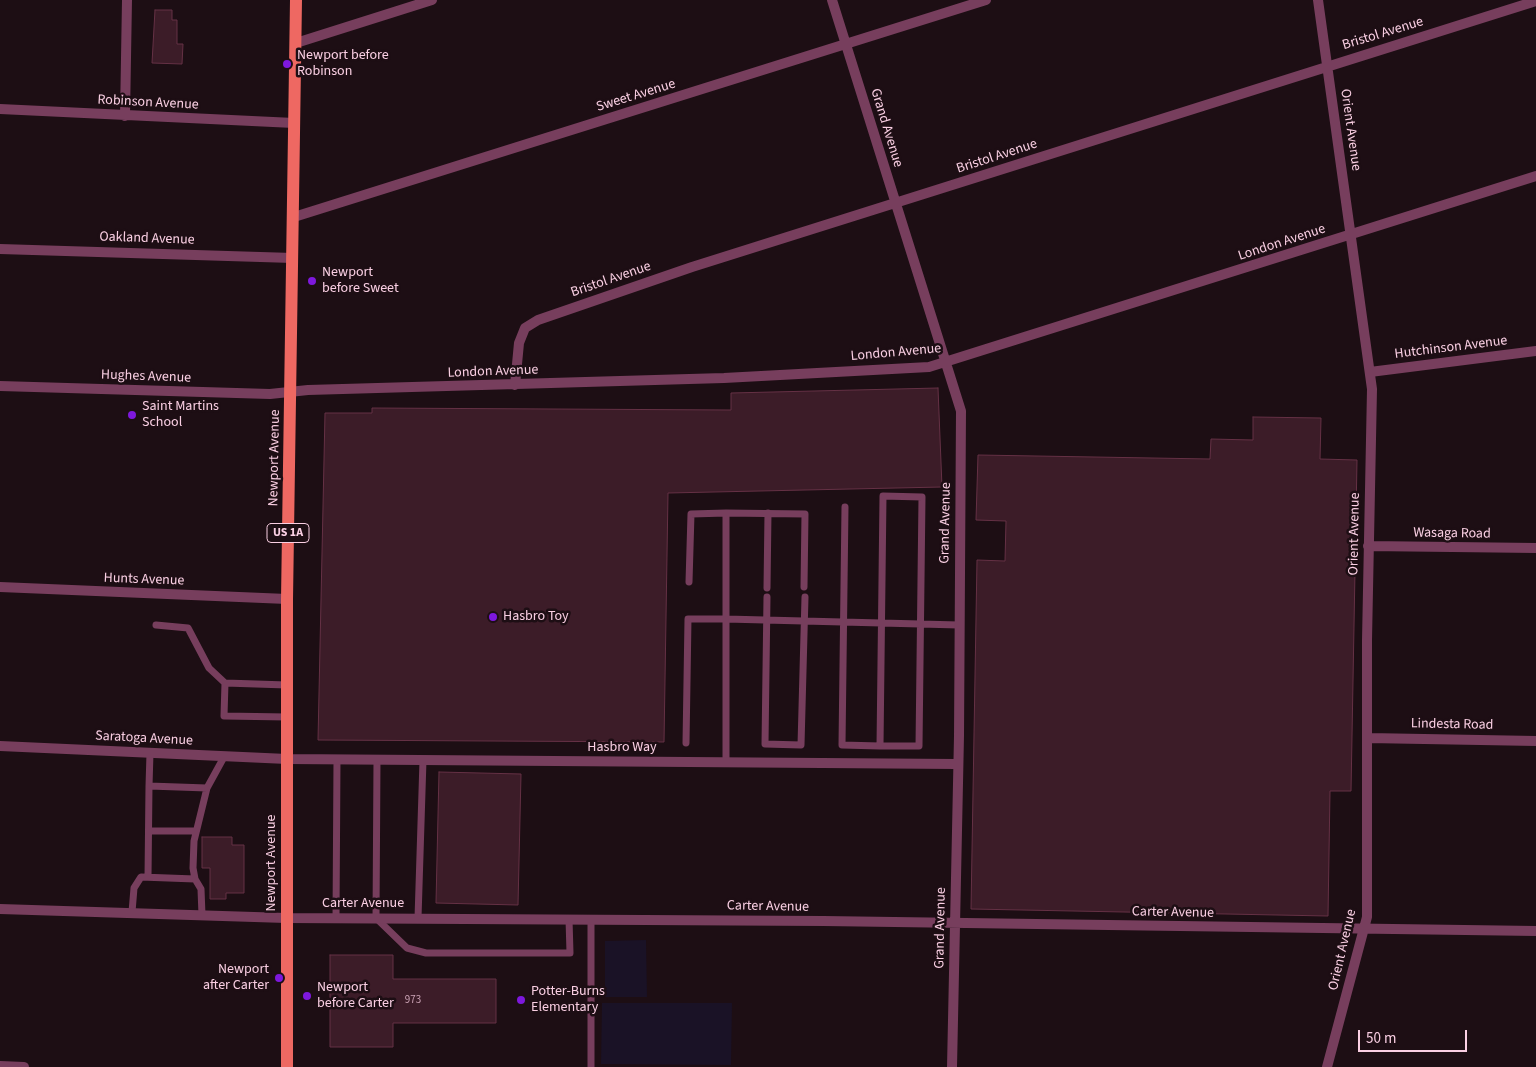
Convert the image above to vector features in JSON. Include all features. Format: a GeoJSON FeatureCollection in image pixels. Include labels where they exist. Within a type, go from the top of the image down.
{"type":"FeatureCollection","features":[{"type":"Feature","properties":{"kind":"main road","name":"Newport Avenue"},"geometry":{"type":"LineString","coordinates":[[287,1067],[287,599],[296,0]]}},
{"type":"Feature","properties":{"kind":"street"},"geometry":{"type":"LineString","coordinates":[[125,116],[127,0]]}},
{"type":"Feature","properties":{"kind":"street"},"geometry":{"type":"LineString","coordinates":[[296,43],[432,0]]}},
{"type":"Feature","properties":{"kind":"street","name":"Grand Avenue"},"geometry":{"type":"LineString","coordinates":[[832,0],[961,411],[952,1067]]}},
{"type":"Feature","properties":{"kind":"street","name":"Sweet Avenue"},"geometry":{"type":"LineString","coordinates":[[294,217],[986,0]]}},
{"type":"Feature","properties":{"kind":"street","name":"Orient Avenue"},"geometry":{"type":"LineString","coordinates":[[1318,0],[1372,389],[1368,546],[1367,917],[1327,1067]]}},
{"type":"Feature","properties":{"kind":"street","name":"Bristol Avenue"},"geometry":{"type":"LineString","coordinates":[[515,385],[519,343],[525,328],[538,320],[692,268],[1536,1]]}},
{"type":"Feature","properties":{"kind":"street","name":"Robinson Avenue"},"geometry":{"type":"LineString","coordinates":[[0,109],[294,123]]}},
{"type":"Feature","properties":{"kind":"street","name":"London Avenue"},"geometry":{"type":"LineString","coordinates":[[291,392],[763,376],[929,367],[946,364],[1536,176]]}},
{"type":"Feature","properties":{"kind":"street","name":"Oakland Avenue"},"geometry":{"type":"LineString","coordinates":[[0,248],[293,258]]}},
{"type":"Feature","properties":{"kind":"street","name":"Hutchinson Avenue"},"geometry":{"type":"LineString","coordinates":[[1370,372],[1536,351]]}},
{"type":"Feature","properties":{"kind":"street","name":"Hughes Avenue"},"geometry":{"type":"LineString","coordinates":[[0,386],[270,394],[291,392]]}},
{"type":"Feature","properties":{"kind":"street","name":"Wasaga Road"},"geometry":{"type":"LineString","coordinates":[[1368,546],[1536,548]]}},
{"type":"Feature","properties":{"kind":"street","name":"Hunts Avenue"},"geometry":{"type":"LineString","coordinates":[[0,588],[287,599]]}},
{"type":"Feature","properties":{"kind":"street","name":"Lindesta Road"},"geometry":{"type":"LineString","coordinates":[[1368,738],[1536,740]]}},
{"type":"Feature","properties":{"kind":"street","name":"Saratoga Avenue"},"geometry":{"type":"LineString","coordinates":[[0,746],[288,759]]}},
{"type":"Feature","properties":{"kind":"street","name":"Hasbro Way"},"geometry":{"type":"LineString","coordinates":[[288,759],[956,764]]}},
{"type":"Feature","properties":{"kind":"street","name":"Carter Avenue"},"geometry":{"type":"LineString","coordinates":[[0,909],[286,918],[591,919],[955,925],[1536,930]]}},
{"type":"Feature","properties":{"kind":"street"},"geometry":{"type":"LineString","coordinates":[[0,1066],[24,1067]]}},
{"type":"Feature","properties":{"kind":"lane"},"geometry":{"type":"LineString","coordinates":[[845,507],[842,745],[880,746],[919,746],[922,497],[883,496],[880,746]]}},
{"type":"Feature","properties":{"kind":"lane"},"geometry":{"type":"LineString","coordinates":[[726,513],[726,763]]}},
{"type":"Feature","properties":{"kind":"lane"},"geometry":{"type":"LineString","coordinates":[[767,588],[768,513]]}},
{"type":"Feature","properties":{"kind":"lane"},"geometry":{"type":"LineString","coordinates":[[690,582],[691,514],[805,514],[804,587]]}},
{"type":"Feature","properties":{"kind":"lane"},"geometry":{"type":"LineString","coordinates":[[767,597],[765,744],[801,745],[805,597]]}},
{"type":"Feature","properties":{"kind":"lane"},"geometry":{"type":"LineString","coordinates":[[686,744],[688,619],[805,620],[959,625]]}},
{"type":"Feature","properties":{"kind":"lane"},"geometry":{"type":"LineString","coordinates":[[156,625],[188,628],[209,668],[225,683],[287,685]]}},
{"type":"Feature","properties":{"kind":"lane"},"geometry":{"type":"LineString","coordinates":[[225,683],[224,716],[287,717]]}},
{"type":"Feature","properties":{"kind":"lane"},"geometry":{"type":"LineString","coordinates":[[148,876],[150,753]]}},
{"type":"Feature","properties":{"kind":"lane"},"geometry":{"type":"LineString","coordinates":[[202,914],[201,889],[195,879],[193,855],[196,831],[207,788],[224,756]]}},
{"type":"Feature","properties":{"kind":"lane"},"geometry":{"type":"LineString","coordinates":[[336,918],[337,760]]}},
{"type":"Feature","properties":{"kind":"lane"},"geometry":{"type":"LineString","coordinates":[[377,760],[376,918],[401,944],[415,951],[570,954],[569,919]]}},
{"type":"Feature","properties":{"kind":"lane"},"geometry":{"type":"LineString","coordinates":[[418,918],[423,760]]}},
{"type":"Feature","properties":{"kind":"lane"},"geometry":{"type":"LineString","coordinates":[[149,786],[207,788]]}},
{"type":"Feature","properties":{"kind":"lane"},"geometry":{"type":"LineString","coordinates":[[149,830],[196,831]]}},
{"type":"Feature","properties":{"kind":"lane"},"geometry":{"type":"LineString","coordinates":[[132,912],[135,883],[141,877],[195,879]]}},
{"type":"Feature","properties":{"kind":"lane"},"geometry":{"type":"LineString","coordinates":[[591,919],[591,1067]]}},
{"type":"Feature","properties":{"kind":"shaded area"},"geometry":{"type":"Polygon","coordinates":[[[646,940],[647,997],[605,997],[605,941],[646,940]]]}},
{"type":"Feature","properties":{"kind":"shaded area"},"geometry":{"type":"Polygon","coordinates":[[[602,1003],[732,1003],[731,1065],[601,1064],[602,1003]]]}},
{"type":"Feature","properties":{"kind":"building"},"geometry":{"type":"Polygon","coordinates":[[[155,10],[172,10],[172,20],[177,20],[177,44],[183,44],[182,64],[152,63],[155,10]]]}},
{"type":"Feature","properties":{"kind":"building","name":"Hasbro Toy"},"geometry":{"type":"Polygon","coordinates":[[[938,388],[942,487],[668,493],[664,742],[318,740],[325,413],[372,413],[372,408],[731,410],[731,393],[938,388]]]}},
{"type":"Feature","properties":{"kind":"building"},"geometry":{"type":"Polygon","coordinates":[[[1253,417],[1321,418],[1320,459],[1357,460],[1351,791],[1330,791],[1328,916],[971,909],[977,560],[1005,561],[1006,521],[976,520],[978,455],[1210,459],[1211,439],[1253,440],[1253,417]]]}},
{"type":"Feature","properties":{"kind":"building"},"geometry":{"type":"Polygon","coordinates":[[[439,772],[521,774],[518,905],[436,903],[439,772]]]}},
{"type":"Feature","properties":{"kind":"building"},"geometry":{"type":"Polygon","coordinates":[[[202,837],[232,837],[232,845],[244,845],[244,893],[226,893],[226,899],[210,899],[210,868],[202,868],[202,837]]]}},
{"type":"Feature","properties":{"kind":"building","name":"Potter-Burns Elementary"},"geometry":{"type":"Polygon","coordinates":[[[330,955],[393,955],[393,979],[496,979],[496,1023],[393,1023],[393,1047],[330,1047],[330,955]]]}},
{"type":"Feature","properties":{"kind":"place","name":"Newport before Robinson"},"geometry":{"type":"Point","coordinates":[287,64]}},
{"type":"Feature","properties":{"kind":"place","name":"Newport before Sweet"},"geometry":{"type":"Point","coordinates":[312,281]}},
{"type":"Feature","properties":{"kind":"place","name":"Saint Martins School"},"geometry":{"type":"Point","coordinates":[132,415]}},
{"type":"Feature","properties":{"kind":"place","name":"Hasbro Toy"},"geometry":{"type":"Point","coordinates":[493,617]}},
{"type":"Feature","properties":{"kind":"place","name":"Newport after Carter"},"geometry":{"type":"Point","coordinates":[279,978]}},
{"type":"Feature","properties":{"kind":"place","name":"Newport before Carter"},"geometry":{"type":"Point","coordinates":[307,996]}},
{"type":"Feature","properties":{"kind":"place","name":"Potter-Burns Elementary"},"geometry":{"type":"Point","coordinates":[521,1000]}}]}
